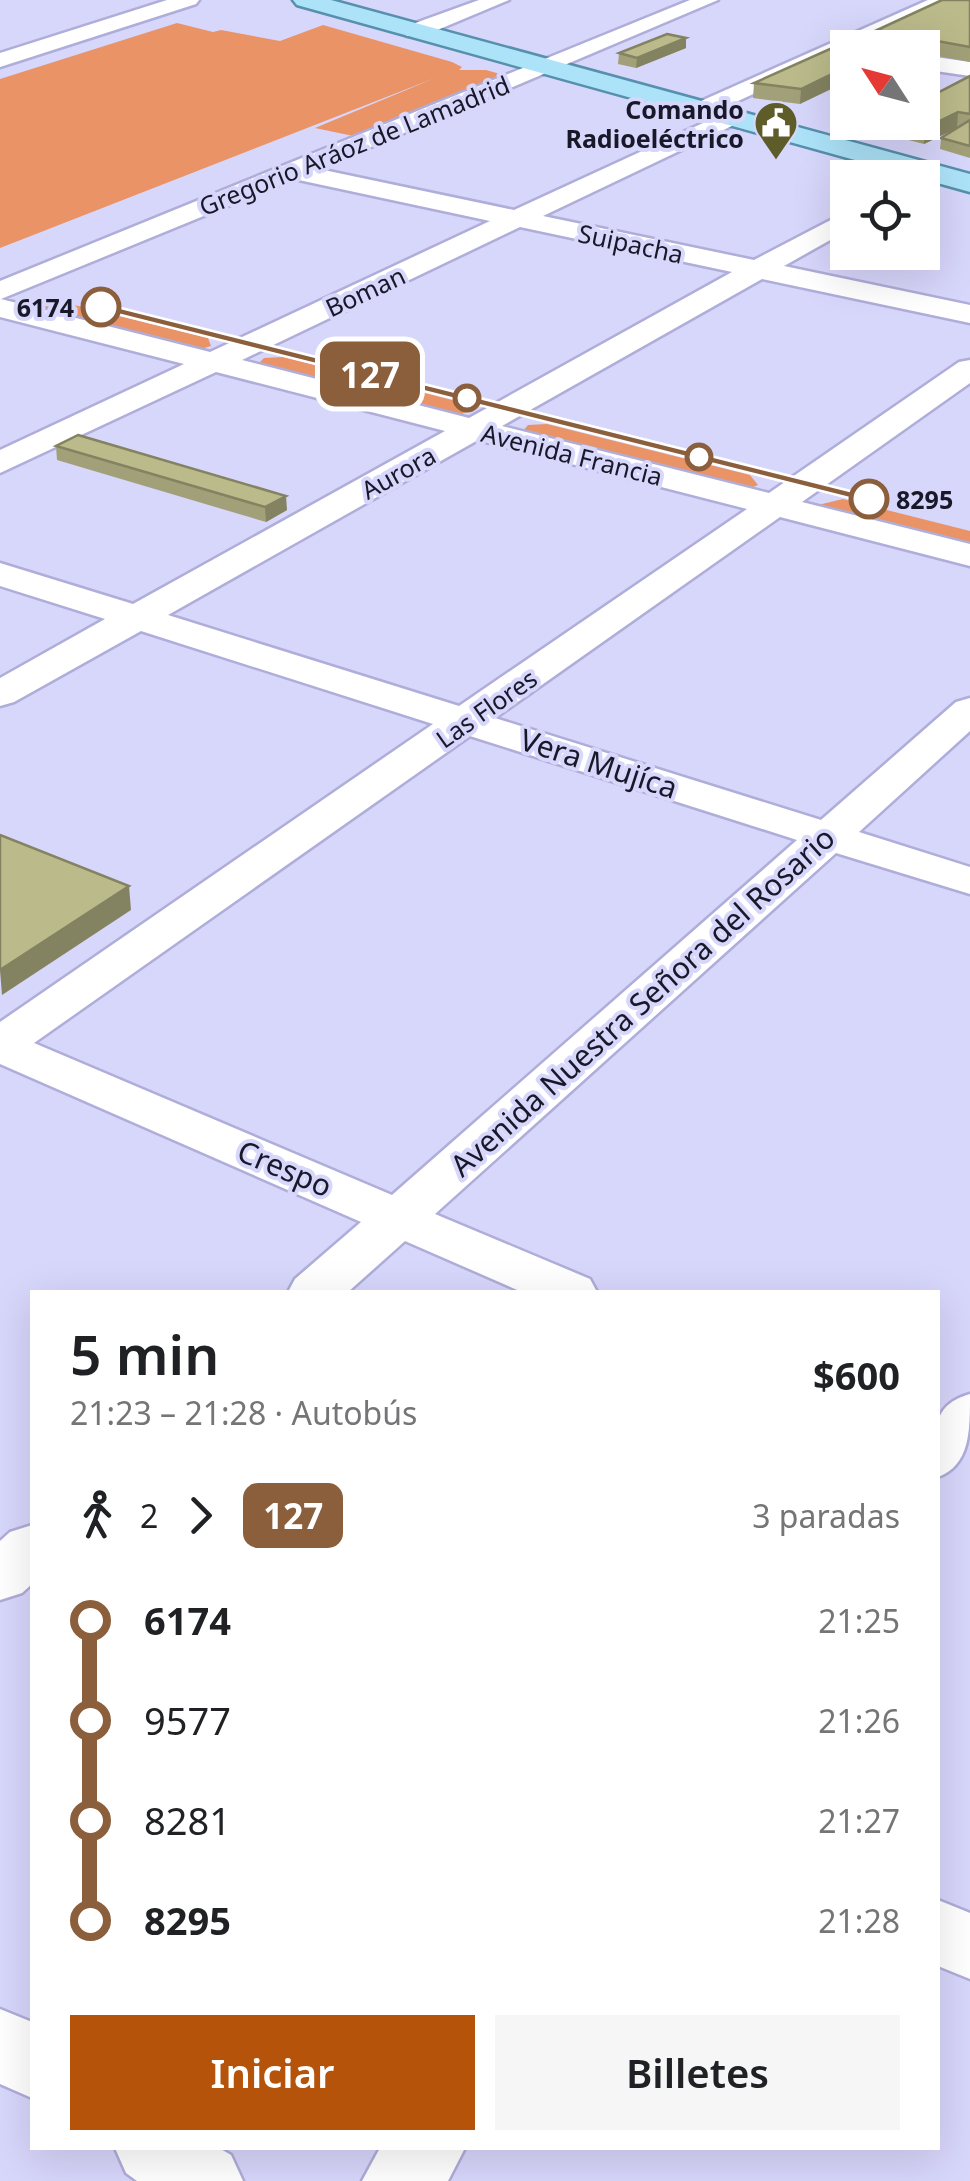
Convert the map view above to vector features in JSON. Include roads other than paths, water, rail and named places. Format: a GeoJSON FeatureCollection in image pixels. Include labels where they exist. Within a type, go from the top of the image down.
{"type":"FeatureCollection","features":[{"type":"Feature","properties":{"kind":"main road"},"geometry":{"type":"LineString","coordinates":[[305,0],[421,28],[889,160]]}},
{"type":"Feature","properties":{"kind":"main road"},"geometry":{"type":"LineString","coordinates":[[332,0],[421,28]]}},
{"type":"Feature","properties":{"kind":"main road"},"geometry":{"type":"LineString","coordinates":[[940,172],[970,174]]}},
{"type":"Feature","properties":{"kind":"main road"},"geometry":{"type":"LineString","coordinates":[[940,175],[970,183]]}},
{"type":"Feature","properties":{"kind":"street"},"geometry":{"type":"LineString","coordinates":[[0,60],[188,0]]}},
{"type":"Feature","properties":{"kind":"street"},"geometry":{"type":"LineString","coordinates":[[421,28],[499,0]]}},
{"type":"Feature","properties":{"kind":"street","name":"Gregorio Aráoz de Lamadrid"},"geometry":{"type":"LineString","coordinates":[[3,292],[708,0]]}},
{"type":"Feature","properties":{"kind":"street","name":"Boman"},"geometry":{"type":"LineString","coordinates":[[883,30],[945,0]]}},
{"type":"Feature","properties":{"kind":"street","name":"Boman"},"geometry":{"type":"LineString","coordinates":[[0,463],[517,218],[715,111],[830,55]]}},
{"type":"Feature","properties":{"kind":"street"},"geometry":{"type":"LineString","coordinates":[[940,65],[970,69]]}},
{"type":"Feature","properties":{"kind":"street","name":"Suipacha"},"geometry":{"type":"LineString","coordinates":[[292,171],[970,314]]}},
{"type":"Feature","properties":{"kind":"street","name":"Aurora"},"geometry":{"type":"LineString","coordinates":[[0,694],[830,228]]}},
{"type":"Feature","properties":{"kind":"street","name":"Avenida Francia"},"geometry":{"type":"LineString","coordinates":[[3,292],[251,344],[509,409],[792,495],[970,555]]}},
{"type":"Feature","properties":{"kind":"street","name":"Avenida Francia"},"geometry":{"type":"LineString","coordinates":[[3,292],[214,362],[475,429],[792,495],[970,524]]}},
{"type":"Feature","properties":{"kind":"street","name":"Las Flores"},"geometry":{"type":"LineString","coordinates":[[0,1045],[970,369]]}},
{"type":"Feature","properties":{"kind":"street","name":"Vera Mujíca"},"geometry":{"type":"LineString","coordinates":[[0,574],[970,881]]}},
{"type":"Feature","properties":{"kind":"street","name":"Avenida Nuestra Señora del Rosario"},"geometry":{"type":"LineString","coordinates":[[317,1290],[970,710]]}},
{"type":"Feature","properties":{"kind":"street","name":"Crespo"},"geometry":{"type":"LineString","coordinates":[[0,1045],[565,1290]]}},
{"type":"Feature","properties":{"kind":"street"},"geometry":{"type":"LineString","coordinates":[[940,1452],[970,1414]]}},
{"type":"Feature","properties":{"kind":"street"},"geometry":{"type":"LineString","coordinates":[[940,1456],[970,1468]]}},
{"type":"Feature","properties":{"kind":"street"},"geometry":{"type":"LineString","coordinates":[[0,1577],[30,1550]]}},
{"type":"Feature","properties":{"kind":"street"},"geometry":{"type":"LineString","coordinates":[[940,1932],[970,1948]]}},
{"type":"Feature","properties":{"kind":"street"},"geometry":{"type":"LineString","coordinates":[[0,2042],[30,2063]]}},
{"type":"Feature","properties":{"kind":"street"},"geometry":{"type":"LineString","coordinates":[[157,2150],[203,2181]]}},
{"type":"Feature","properties":{"kind":"street"},"geometry":{"type":"LineString","coordinates":[[402,2181],[425,2150]]}},
{"type":"Feature","properties":{"kind":"place","name":"Comando Radioeléctrico"},"geometry":{"type":"Point","coordinates":[776,161]}},
{"type":"Feature","properties":{"kind":"place","name":"6174"},"geometry":{"type":"Point","coordinates":[101,307]}},
{"type":"Feature","properties":{"kind":"place","name":"8295"},"geometry":{"type":"Point","coordinates":[869,499]}}]}
